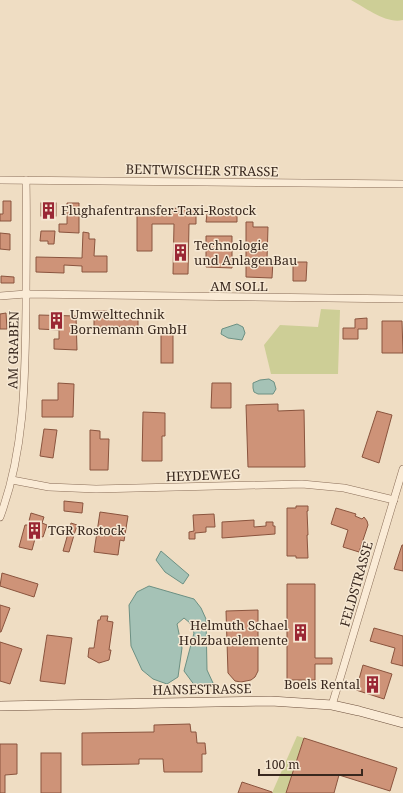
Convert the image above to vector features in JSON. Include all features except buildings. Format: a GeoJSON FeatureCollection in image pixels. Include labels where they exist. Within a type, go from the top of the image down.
{"type":"FeatureCollection","features":[{"type":"Feature","properties":{"kind":"street","name":"BENTWISCHER STRASSE"},"geometry":{"type":"LineString","coordinates":[[0,180],[403,184]]}},
{"type":"Feature","properties":{"kind":"street","name":"AM GRABEN"},"geometry":{"type":"LineString","coordinates":[[0,518],[12,480],[21,429],[24,396],[26,180]]}},
{"type":"Feature","properties":{"kind":"street","name":"AM SOLL"},"geometry":{"type":"LineString","coordinates":[[0,296],[26,294],[403,299]]}},
{"type":"Feature","properties":{"kind":"street","name":"FELDSTRASSE"},"geometry":{"type":"LineString","coordinates":[[332,705],[403,469]]}},
{"type":"Feature","properties":{"kind":"street","name":"HEYDEWEG"},"geometry":{"type":"LineString","coordinates":[[12,480],[49,487],[96,490],[302,484],[344,488],[394,500]]}},
{"type":"Feature","properties":{"kind":"street","name":"HANSESTRASSE"},"geometry":{"type":"LineString","coordinates":[[0,706],[271,701],[332,705],[403,723]]}},
{"type":"Feature","properties":{"kind":"green space"},"geometry":{"type":"Polygon","coordinates":[[[351,0],[403,0],[403,20],[396,21],[383,18],[351,0]]]}},
{"type":"Feature","properties":{"kind":"green space"},"geometry":{"type":"Polygon","coordinates":[[[321,309],[340,310],[338,374],[271,374],[264,345],[280,325],[318,327],[321,309]]]}},
{"type":"Feature","properties":{"kind":"green space"},"geometry":{"type":"Polygon","coordinates":[[[297,736],[304,738],[286,793],[272,793],[297,736]]]}},
{"type":"Feature","properties":{"kind":"shaded area"},"geometry":{"type":"Polygon","coordinates":[[[237,324],[243,327],[245,333],[242,340],[228,338],[221,334],[222,329],[237,324]]]}},
{"type":"Feature","properties":{"kind":"shaded area"},"geometry":{"type":"Polygon","coordinates":[[[269,379],[274,382],[276,389],[273,394],[258,394],[254,392],[253,383],[260,380],[269,379]]]}},
{"type":"Feature","properties":{"kind":"shaded area"},"geometry":{"type":"Polygon","coordinates":[[[161,551],[189,575],[183,584],[165,572],[156,560],[161,551]]]}},
{"type":"Feature","properties":{"kind":"shaded area"},"geometry":{"type":"Polygon","coordinates":[[[149,586],[194,599],[201,608],[206,619],[207,670],[213,683],[198,690],[184,671],[194,633],[190,623],[184,618],[177,624],[182,648],[178,677],[167,684],[153,679],[142,670],[131,646],[129,605],[137,592],[149,586]]]}},
{"type":"Feature","properties":{"kind":"place","name":"Flughafentransfer-Taxi-Rostock"},"geometry":{"type":"Point","coordinates":[48,210]}},
{"type":"Feature","properties":{"kind":"place","name":"Technologie und AnlagenBau"},"geometry":{"type":"Point","coordinates":[181,252]}},
{"type":"Feature","properties":{"kind":"place","name":"Umwelttechnik Bornemann GmbH"},"geometry":{"type":"Point","coordinates":[57,321]}},
{"type":"Feature","properties":{"kind":"place","name":"TGR Rostock"},"geometry":{"type":"Point","coordinates":[35,530]}},
{"type":"Feature","properties":{"kind":"place","name":"Helmuth Schael Holzbauelemente"},"geometry":{"type":"Point","coordinates":[301,632]}},
{"type":"Feature","properties":{"kind":"place","name":"Boels Rental"},"geometry":{"type":"Point","coordinates":[373,684]}}]}
